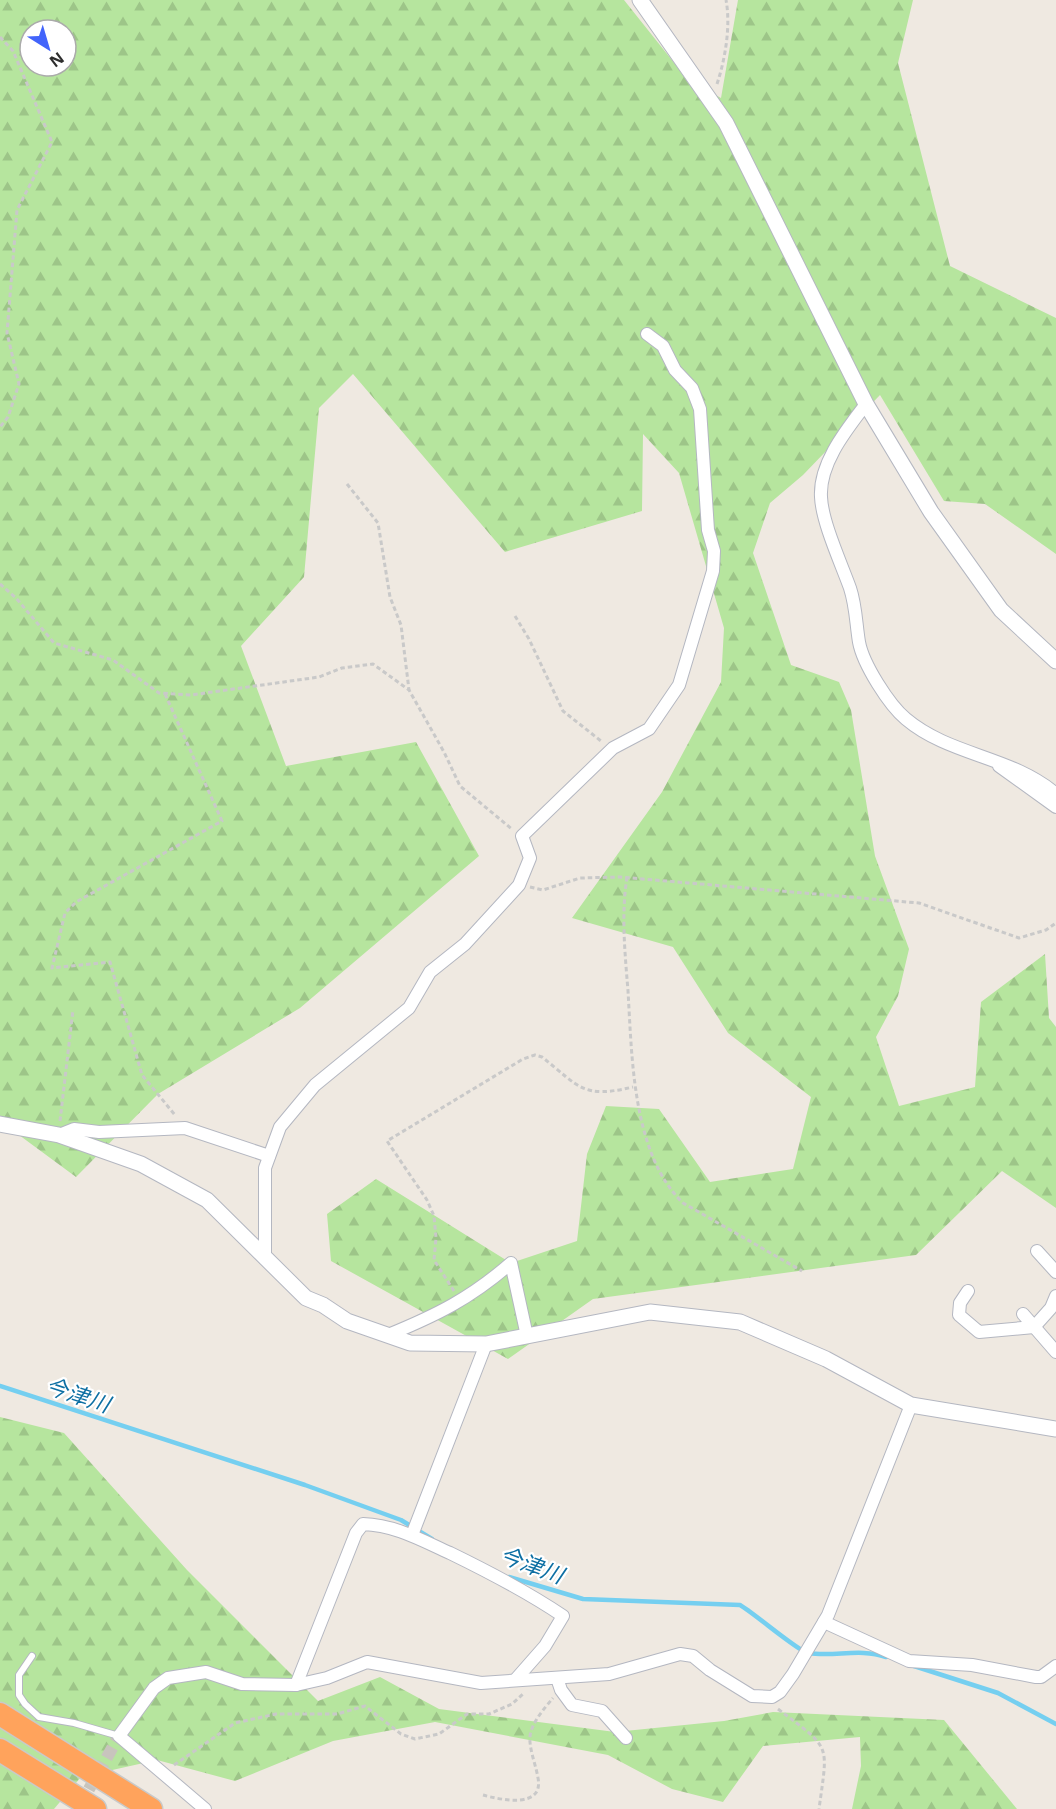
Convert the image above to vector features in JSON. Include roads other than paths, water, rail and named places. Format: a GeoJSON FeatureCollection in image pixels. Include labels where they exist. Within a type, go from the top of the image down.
{"type":"FeatureCollection","features":[{"type":"Feature","properties":{"kind":"highway"},"geometry":{"type":"LineString","coordinates":[[0,1714],[151,1809]]}},
{"type":"Feature","properties":{"kind":"highway"},"geometry":{"type":"LineString","coordinates":[[0,1750],[95,1809]]}},
{"type":"Feature","properties":{"kind":"street"},"geometry":{"type":"LineString","coordinates":[[640,0],[726,123],[866,404],[931,512],[1001,610],[1056,661]]}},
{"type":"Feature","properties":{"kind":"street"},"geometry":{"type":"LineString","coordinates":[[265,1259],[265,1168],[280,1127],[298,1102],[336,1067],[409,1008],[430,972],[465,944],[519,885],[530,858],[522,836],[613,748],[649,729],[679,685],[713,571],[714,551],[708,530],[700,409],[692,388],[675,370],[663,346],[647,334]]}},
{"type":"Feature","properties":{"kind":"street"},"geometry":{"type":"LineString","coordinates":[[866,404],[834,448],[820,496],[852,596],[859,644],[878,682],[893,706],[905,718],[944,741],[1035,778],[1056,794]]}},
{"type":"Feature","properties":{"kind":"street"},"geometry":{"type":"LineString","coordinates":[[988,757],[1056,807]]}},
{"type":"Feature","properties":{"kind":"street"},"geometry":{"type":"LineString","coordinates":[[0,1124],[59,1135],[141,1164],[207,1200],[306,1298],[323,1305],[347,1321],[410,1342],[486,1344],[650,1312],[740,1322],[826,1359],[911,1405],[1055,1428]]}},
{"type":"Feature","properties":{"kind":"street"},"geometry":{"type":"LineString","coordinates":[[59,1135],[74,1129],[99,1132],[185,1128],[269,1156]]}},
{"type":"Feature","properties":{"kind":"street"},"geometry":{"type":"LineString","coordinates":[[1037,1251],[1056,1272]]}},
{"type":"Feature","properties":{"kind":"street"},"geometry":{"type":"LineString","coordinates":[[388,1335],[457,1305],[511,1263],[527,1336]]}},
{"type":"Feature","properties":{"kind":"street"},"geometry":{"type":"LineString","coordinates":[[968,1291],[960,1303],[959,1315],[979,1332],[1034,1327],[1051,1308],[1056,1296]]}},
{"type":"Feature","properties":{"kind":"street"},"geometry":{"type":"LineString","coordinates":[[1023,1314],[1056,1352]]}},
{"type":"Feature","properties":{"kind":"street"},"geometry":{"type":"LineString","coordinates":[[412,1535],[486,1344]]}},
{"type":"Feature","properties":{"kind":"street"},"geometry":{"type":"LineString","coordinates":[[205,1809],[120,1736],[154,1688],[168,1678],[206,1672],[242,1684],[266,1687],[296,1685],[327,1678],[367,1662],[481,1683],[540,1677],[559,1684],[609,1674],[680,1654],[693,1656],[710,1670],[752,1696],[772,1697],[780,1692],[824,1622],[911,1405]]}},
{"type":"Feature","properties":{"kind":"street"},"geometry":{"type":"LineString","coordinates":[[296,1685],[356,1533],[363,1524],[383,1524],[412,1535],[518,1586],[562,1616],[545,1646],[516,1679]]}},
{"type":"Feature","properties":{"kind":"street"},"geometry":{"type":"LineString","coordinates":[[824,1622],[909,1661],[972,1665],[1036,1677],[1041,1677],[1056,1665]]}},
{"type":"Feature","properties":{"kind":"street"},"geometry":{"type":"LineString","coordinates":[[559,1684],[572,1705],[602,1711],[626,1737]]}},
{"type":"Feature","properties":{"kind":"lane"},"geometry":{"type":"LineString","coordinates":[[32,1656],[19,1675],[19,1695],[39,1717],[74,1722],[120,1736]]}},
{"type":"Feature","properties":{"kind":"waterway","name":"今津川"},"geometry":{"type":"LineString","coordinates":[[0,1386],[305,1485],[401,1520],[432,1539]]}},
{"type":"Feature","properties":{"kind":"waterway","name":"今津川"},"geometry":{"type":"LineString","coordinates":[[509,1577],[583,1599],[740,1605],[808,1653],[867,1653],[886,1657]]}},
{"type":"Feature","properties":{"kind":"waterway","name":"今津川"},"geometry":{"type":"LineString","coordinates":[[914,1666],[998,1693],[1056,1724]]}},
{"type":"Feature","properties":{"kind":"tunnel"},"geometry":{"type":"LineString","coordinates":[[80,1805],[119,1736]]}}]}
